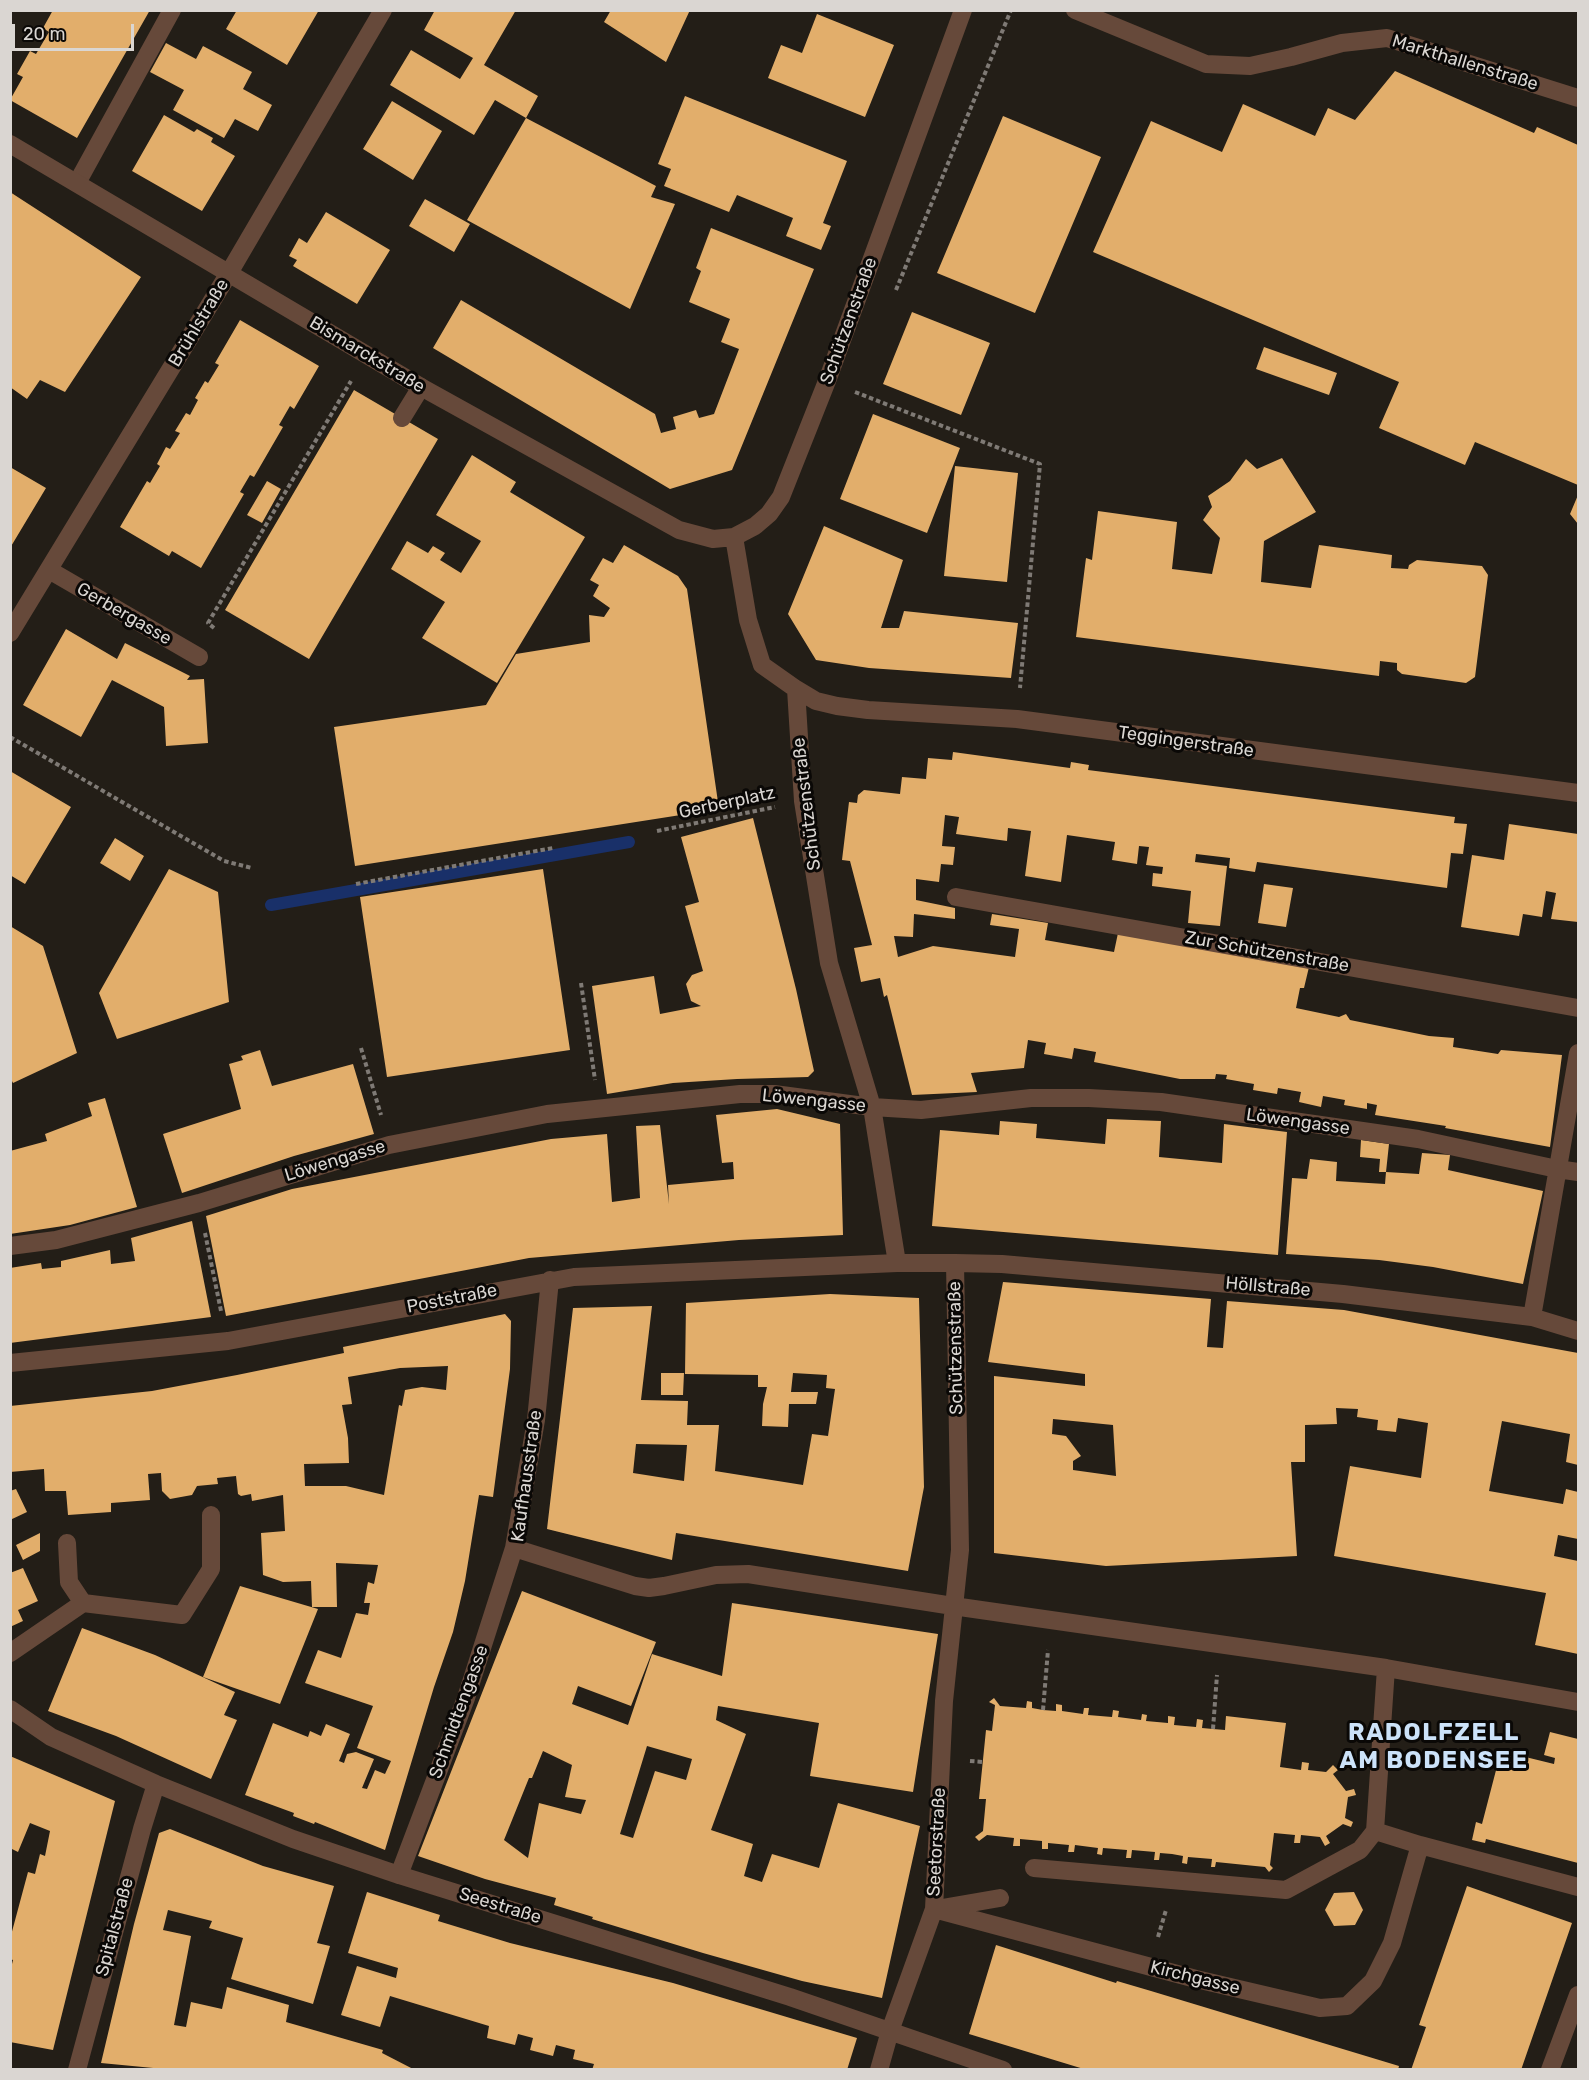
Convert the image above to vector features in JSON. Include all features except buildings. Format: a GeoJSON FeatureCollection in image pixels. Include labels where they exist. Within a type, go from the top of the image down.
{"type":"FeatureCollection","features":[{"type":"Feature","properties":{"kind":"street"},"geometry":{"type":"LineString","coordinates":[[76,183],[172,10]]}},
{"type":"Feature","properties":{"kind":"street","name":"Brühlstraße"},"geometry":{"type":"LineString","coordinates":[[10,633],[230,273],[383,10]]}},
{"type":"Feature","properties":{"kind":"street","name":"Schützenstraße"},"geometry":{"type":"LineString","coordinates":[[734,537],[755,526],[769,514],[781,497],[827,381],[963,10]]}},
{"type":"Feature","properties":{"kind":"street","name":"Markthallenstraße"},"geometry":{"type":"LineString","coordinates":[[1076,10],[1206,64],[1250,66],[1342,42],[1387,38],[1578,98]]}},
{"type":"Feature","properties":{"kind":"street","name":"Bismarckstraße"},"geometry":{"type":"LineString","coordinates":[[10,144],[421,387],[680,530],[713,539],[734,537]]}},
{"type":"Feature","properties":{"kind":"street"},"geometry":{"type":"LineString","coordinates":[[402,418],[421,387]]}},
{"type":"Feature","properties":{"kind":"street"},"geometry":{"type":"LineString","coordinates":[[734,537],[748,620],[762,665],[796,689]]}},
{"type":"Feature","properties":{"kind":"street","name":"Gerbergasse"},"geometry":{"type":"LineString","coordinates":[[49,570],[199,657]]}},
{"type":"Feature","properties":{"kind":"street","name":"Schützenstraße"},"geometry":{"type":"LineString","coordinates":[[796,689],[802,801],[829,963],[872,1107],[897,1263],[955,1263],[960,1550],[953,1606]]}},
{"type":"Feature","properties":{"kind":"street","name":"Teggingerstraße"},"geometry":{"type":"LineString","coordinates":[[796,689],[816,701],[837,706],[885,712],[1017,719],[1578,793]]}},
{"type":"Feature","properties":{"kind":"street","name":"Zur Schützenstraße"},"geometry":{"type":"LineString","coordinates":[[956,897],[1578,1008]]}},
{"type":"Feature","properties":{"kind":"street"},"geometry":{"type":"LineString","coordinates":[[1532,1317],[1578,1053]]}},
{"type":"Feature","properties":{"kind":"street","name":"Löwengasse"},"geometry":{"type":"LineString","coordinates":[[10,1246],[56,1240],[199,1203],[389,1144],[547,1114],[740,1094],[774,1094],[872,1107],[921,1110],[1031,1098],[1161,1102],[1418,1139],[1578,1172]]}},
{"type":"Feature","properties":{"kind":"street","name":"Poststraße"},"geometry":{"type":"LineString","coordinates":[[10,1363],[228,1341],[574,1277],[897,1263]]}},
{"type":"Feature","properties":{"kind":"street","name":"Höllstraße"},"geometry":{"type":"LineString","coordinates":[[955,1263],[1002,1264],[1167,1277],[1343,1294],[1532,1317],[1578,1330]]}},
{"type":"Feature","properties":{"kind":"street","name":"Kaufhausstraße"},"geometry":{"type":"LineString","coordinates":[[550,1280],[536,1420],[514,1548],[642,1587],[664,1586],[716,1575],[748,1574],[1386,1668],[1578,1702]]}},
{"type":"Feature","properties":{"kind":"street"},"geometry":{"type":"LineString","coordinates":[[10,1653],[83,1603],[182,1616],[211,1569],[211,1515]]}},
{"type":"Feature","properties":{"kind":"street"},"geometry":{"type":"LineString","coordinates":[[67,1543],[69,1582],[83,1603]]}},
{"type":"Feature","properties":{"kind":"street","name":"Schmidtengasse"},"geometry":{"type":"LineString","coordinates":[[399,1875],[466,1698],[514,1548]]}},
{"type":"Feature","properties":{"kind":"street","name":"Seetorstraße"},"geometry":{"type":"LineString","coordinates":[[879,2070],[890,2031],[934,1909],[944,1701],[953,1606]]}},
{"type":"Feature","properties":{"kind":"street"},"geometry":{"type":"LineString","coordinates":[[1034,1868],[1286,1890],[1360,1850],[1375,1831],[1386,1668]]}},
{"type":"Feature","properties":{"kind":"street","name":"Seestraße"},"geometry":{"type":"LineString","coordinates":[[10,1709],[51,1737],[156,1784],[293,1839],[399,1875],[790,1997],[1003,2070]]}},
{"type":"Feature","properties":{"kind":"street","name":"Spitalstraße"},"geometry":{"type":"LineString","coordinates":[[77,2070],[156,1784]]}},
{"type":"Feature","properties":{"kind":"street"},"geometry":{"type":"LineString","coordinates":[[1375,1831],[1578,1887]]}},
{"type":"Feature","properties":{"kind":"street","name":"Kirchgasse"},"geometry":{"type":"LineString","coordinates":[[934,1909],[1177,1974],[1320,2008],[1347,2006],[1373,1981],[1392,1942],[1420,1845]]}},
{"type":"Feature","properties":{"kind":"street"},"geometry":{"type":"LineString","coordinates":[[934,1909],[1000,1898]]}},
{"type":"Feature","properties":{"kind":"street"},"geometry":{"type":"LineString","coordinates":[[1550,2070],[1578,1995]]}},
{"type":"Feature","properties":{"kind":"path"},"geometry":{"type":"LineString","coordinates":[[894,293],[1011,10]]}},
{"type":"Feature","properties":{"kind":"path"},"geometry":{"type":"LineString","coordinates":[[215,629],[208,623],[366,355]]}},
{"type":"Feature","properties":{"kind":"path"},"geometry":{"type":"LineString","coordinates":[[850,402],[854,391],[1040,464],[1017,719]]}},
{"type":"Feature","properties":{"kind":"path"},"geometry":{"type":"LineString","coordinates":[[10,737],[224,861],[252,868]]}},
{"type":"Feature","properties":{"kind":"path","name":"Gerberplatz"},"geometry":{"type":"LineString","coordinates":[[657,831],[802,801]]}},
{"type":"Feature","properties":{"kind":"path"},"geometry":{"type":"LineString","coordinates":[[356,884],[553,848]]}},
{"type":"Feature","properties":{"kind":"path"},"geometry":{"type":"LineString","coordinates":[[580,983],[599,1107]]}},
{"type":"Feature","properties":{"kind":"path"},"geometry":{"type":"LineString","coordinates":[[361,1048],[389,1144]]}},
{"type":"Feature","properties":{"kind":"path"},"geometry":{"type":"LineString","coordinates":[[199,1203],[228,1341]]}},
{"type":"Feature","properties":{"kind":"path"},"geometry":{"type":"LineString","coordinates":[[1043,1710],[1051,1620]]}},
{"type":"Feature","properties":{"kind":"path"},"geometry":{"type":"LineString","coordinates":[[1213,1730],[1219,1644]]}},
{"type":"Feature","properties":{"kind":"path"},"geometry":{"type":"LineString","coordinates":[[970,1761],[983,1762]]}},
{"type":"Feature","properties":{"kind":"path"},"geometry":{"type":"LineString","coordinates":[[1156,1942],[1163,1921]]}},
{"type":"Feature","properties":{"kind":"waterway"},"geometry":{"type":"LineString","coordinates":[[271,905],[629,842]]}},
{"type":"Feature","properties":{"kind":"district","name":"RADOLFZELL AM BODENSEE"},"geometry":{"type":"Point","coordinates":[1434,1747]}}]}
